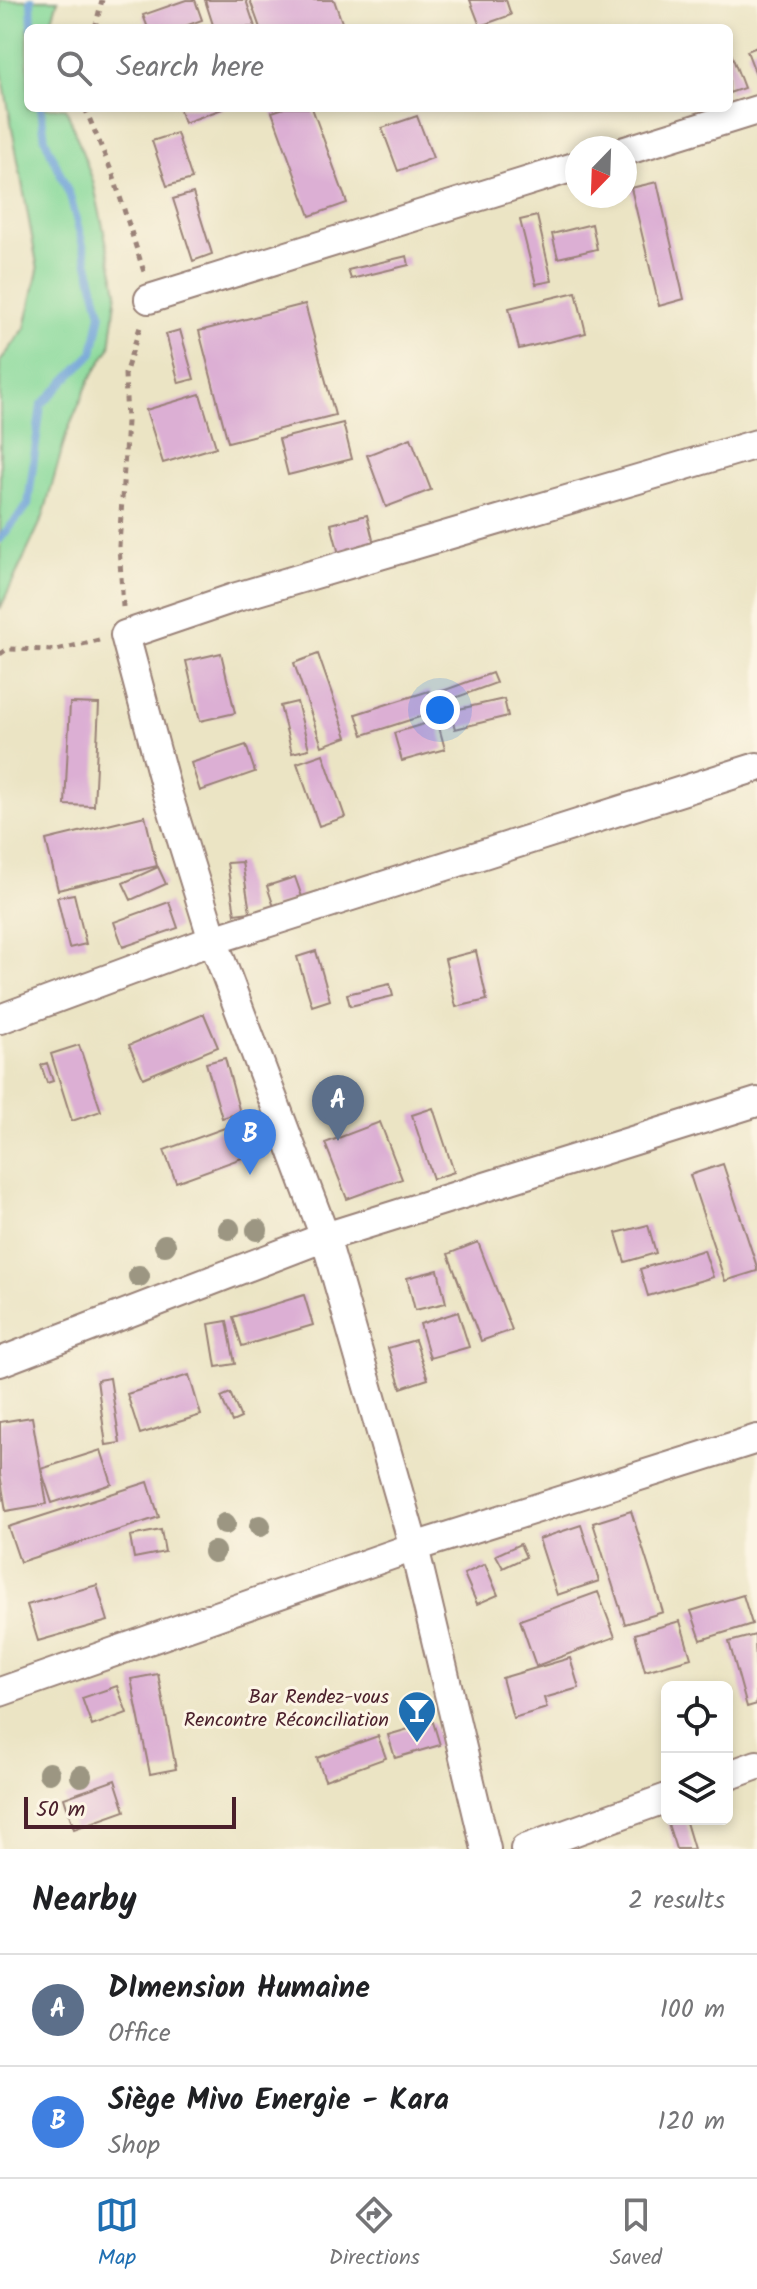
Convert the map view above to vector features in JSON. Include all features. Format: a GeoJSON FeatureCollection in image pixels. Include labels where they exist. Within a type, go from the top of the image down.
{"type":"FeatureCollection","features":[{"type":"Feature","properties":{"kind":"street"},"geometry":{"type":"LineString","coordinates":[[637,147],[757,110]]}},
{"type":"Feature","properties":{"kind":"street"},"geometry":{"type":"LineString","coordinates":[[149,299],[565,170]]}},
{"type":"Feature","properties":{"kind":"street"},"geometry":{"type":"LineString","coordinates":[[486,1849],[414,1547],[325,1237],[213,940],[167,792],[125,635],[252,592],[757,444]]}},
{"type":"Feature","properties":{"kind":"street"},"geometry":{"type":"LineString","coordinates":[[0,1019],[213,940],[757,767]]}},
{"type":"Feature","properties":{"kind":"street"},"geometry":{"type":"LineString","coordinates":[[0,1362],[325,1237],[757,1102]]}},
{"type":"Feature","properties":{"kind":"street"},"geometry":{"type":"LineString","coordinates":[[0,1692],[414,1547],[757,1439]]}},
{"type":"Feature","properties":{"kind":"street"},"geometry":{"type":"LineString","coordinates":[[733,1774],[757,1765]]}},
{"type":"Feature","properties":{"kind":"street"},"geometry":{"type":"LineString","coordinates":[[525,1849],[661,1800]]}},
{"type":"Feature","properties":{"kind":"path"},"geometry":{"type":"LineString","coordinates":[[96,24],[102,0]]}},
{"type":"Feature","properties":{"kind":"path"},"geometry":{"type":"LineString","coordinates":[[0,654],[7,649],[57,650],[125,635],[119,546],[127,422],[125,374],[149,299],[140,255],[86,112]]}},
{"type":"Feature","properties":{"kind":"green space"},"geometry":{"type":"Polygon","coordinates":[[[0,0],[58,0],[50,24],[24,24],[24,112],[67,112],[93,181],[117,291],[110,348],[90,379],[67,432],[43,517],[0,609],[0,362],[25,328],[38,270],[0,62],[0,0]]]}},
{"type":"Feature","properties":{"kind":"building"},"geometry":{"type":"Polygon","coordinates":[[[186,0],[195,0],[202,20],[191,24],[146,24],[143,15],[186,0]]]}},
{"type":"Feature","properties":{"kind":"building"},"geometry":{"type":"Polygon","coordinates":[[[205,0],[246,0],[254,24],[213,24],[205,0]]]}},
{"type":"Feature","properties":{"kind":"building"},"geometry":{"type":"Polygon","coordinates":[[[250,0],[334,0],[343,24],[259,24],[250,0]]]}},
{"type":"Feature","properties":{"kind":"building"},"geometry":{"type":"Polygon","coordinates":[[[470,0],[506,0],[511,15],[479,24],[470,0]]]}},
{"type":"Feature","properties":{"kind":"building"},"geometry":{"type":"Polygon","coordinates":[[[757,47],[757,77],[747,51],[757,47]]]}},
{"type":"Feature","properties":{"kind":"building"},"geometry":{"type":"Polygon","coordinates":[[[733,59],[744,88],[733,92],[733,59]]]}},
{"type":"Feature","properties":{"kind":"building"},"geometry":{"type":"Polygon","coordinates":[[[180,112],[214,112],[184,123],[180,112]]]}},
{"type":"Feature","properties":{"kind":"building"},"geometry":{"type":"Polygon","coordinates":[[[272,112],[313,112],[347,203],[310,216],[272,112]]]}},
{"type":"Feature","properties":{"kind":"building"},"geometry":{"type":"Polygon","coordinates":[[[417,116],[433,158],[398,171],[382,128],[417,116]]]}},
{"type":"Feature","properties":{"kind":"building"},"geometry":{"type":"Polygon","coordinates":[[[177,133],[192,179],[167,186],[152,141],[177,133]]]}},
{"type":"Feature","properties":{"kind":"building"},"geometry":{"type":"Polygon","coordinates":[[[657,182],[684,299],[659,306],[636,208],[637,187],[657,182]]]}},
{"type":"Feature","properties":{"kind":"building"},"geometry":{"type":"Polygon","coordinates":[[[193,193],[212,254],[193,261],[173,199],[193,193]]]}},
{"type":"Feature","properties":{"kind":"building"},"geometry":{"type":"Polygon","coordinates":[[[537,216],[552,281],[536,284],[520,220],[537,216]]]}},
{"type":"Feature","properties":{"kind":"building"},"geometry":{"type":"Polygon","coordinates":[[[592,224],[597,249],[558,258],[552,234],[592,224]]]}},
{"type":"Feature","properties":{"kind":"building"},"geometry":{"type":"Polygon","coordinates":[[[407,256],[409,265],[351,279],[348,270],[407,256]]]}},
{"type":"Feature","properties":{"kind":"building"},"geometry":{"type":"Polygon","coordinates":[[[576,292],[586,333],[519,349],[509,308],[576,292]]]}},
{"type":"Feature","properties":{"kind":"building"},"geometry":{"type":"Polygon","coordinates":[[[305,304],[335,415],[228,442],[199,331],[305,304]]]}},
{"type":"Feature","properties":{"kind":"building"},"geometry":{"type":"Polygon","coordinates":[[[180,330],[194,379],[179,383],[166,334],[180,330]]]}},
{"type":"Feature","properties":{"kind":"building"},"geometry":{"type":"Polygon","coordinates":[[[200,394],[216,447],[163,463],[146,410],[200,394]]]}},
{"type":"Feature","properties":{"kind":"building"},"geometry":{"type":"Polygon","coordinates":[[[343,423],[352,459],[288,475],[279,439],[343,423]]]}},
{"type":"Feature","properties":{"kind":"building"},"geometry":{"type":"Polygon","coordinates":[[[411,438],[431,490],[386,507],[367,455],[411,438]]]}},
{"type":"Feature","properties":{"kind":"building"},"geometry":{"type":"Polygon","coordinates":[[[367,515],[374,544],[339,554],[331,524],[367,515]]]}},
{"type":"Feature","properties":{"kind":"building"},"geometry":{"type":"Polygon","coordinates":[[[221,653],[235,713],[200,721],[186,661],[221,653]]]}},
{"type":"Feature","properties":{"kind":"building"},"geometry":{"type":"Polygon","coordinates":[[[318,654],[347,737],[322,746],[294,663],[318,654]]]}},
{"type":"Feature","properties":{"kind":"building"},"geometry":{"type":"Polygon","coordinates":[[[492,673],[496,683],[441,703],[437,693],[492,673]]]}},
{"type":"Feature","properties":{"kind":"building"},"geometry":{"type":"Polygon","coordinates":[[[429,691],[435,712],[363,735],[356,714],[429,691]]]}},
{"type":"Feature","properties":{"kind":"building"},"geometry":{"type":"Polygon","coordinates":[[[504,699],[508,716],[455,729],[450,711],[504,699]]]}},
{"type":"Feature","properties":{"kind":"building"},"geometry":{"type":"Polygon","coordinates":[[[297,702],[309,749],[292,753],[280,706],[297,702]]]}},
{"type":"Feature","properties":{"kind":"building"},"geometry":{"type":"Polygon","coordinates":[[[70,703],[99,704],[94,806],[65,805],[70,703]]]}},
{"type":"Feature","properties":{"kind":"building"},"geometry":{"type":"Polygon","coordinates":[[[437,720],[445,749],[402,761],[394,733],[437,720]]]}},
{"type":"Feature","properties":{"kind":"building"},"geometry":{"type":"Polygon","coordinates":[[[246,745],[255,772],[200,791],[191,763],[246,745]]]}},
{"type":"Feature","properties":{"kind":"building"},"geometry":{"type":"Polygon","coordinates":[[[323,754],[345,817],[319,826],[297,763],[323,754]]]}},
{"type":"Feature","properties":{"kind":"building"},"geometry":{"type":"Polygon","coordinates":[[[145,816],[157,866],[58,890],[46,840],[145,816]]]}},
{"type":"Feature","properties":{"kind":"building"},"geometry":{"type":"Polygon","coordinates":[[[242,862],[250,912],[235,914],[227,863],[242,862]]]}},
{"type":"Feature","properties":{"kind":"building"},"geometry":{"type":"Polygon","coordinates":[[[158,867],[166,884],[131,900],[123,883],[158,867]]]}},
{"type":"Feature","properties":{"kind":"building"},"geometry":{"type":"Polygon","coordinates":[[[295,877],[302,897],[274,907],[267,886],[295,877]]]}},
{"type":"Feature","properties":{"kind":"building"},"geometry":{"type":"Polygon","coordinates":[[[74,894],[86,944],[69,948],[57,897],[74,894]]]}},
{"type":"Feature","properties":{"kind":"building"},"geometry":{"type":"Polygon","coordinates":[[[169,902],[178,928],[123,947],[114,922],[169,902]]]}},
{"type":"Feature","properties":{"kind":"building"},"geometry":{"type":"Polygon","coordinates":[[[316,951],[330,1000],[312,1006],[297,957],[316,951]]]}},
{"type":"Feature","properties":{"kind":"building"},"geometry":{"type":"Polygon","coordinates":[[[476,951],[487,1000],[456,1007],[445,959],[476,951]]]}},
{"type":"Feature","properties":{"kind":"building"},"geometry":{"type":"Polygon","coordinates":[[[390,984],[393,996],[350,1006],[347,994],[390,984]]]}},
{"type":"Feature","properties":{"kind":"building"},"geometry":{"type":"Polygon","coordinates":[[[204,1014],[218,1047],[143,1078],[129,1045],[204,1014]]]}},
{"type":"Feature","properties":{"kind":"building"},"geometry":{"type":"Polygon","coordinates":[[[79,1045],[101,1111],[72,1121],[51,1054],[79,1045]]]}},
{"type":"Feature","properties":{"kind":"building"},"geometry":{"type":"Polygon","coordinates":[[[225,1058],[240,1113],[222,1118],[206,1063],[225,1058]]]}},
{"type":"Feature","properties":{"kind":"building"},"geometry":{"type":"Polygon","coordinates":[[[47,1063],[53,1081],[47,1083],[41,1065],[47,1063]]]}},
{"type":"Feature","properties":{"kind":"building"},"geometry":{"type":"Polygon","coordinates":[[[433,1108],[454,1172],[433,1179],[412,1115],[433,1108]]]}},
{"type":"Feature","properties":{"kind":"building"},"geometry":{"type":"Polygon","coordinates":[[[380,1122],[402,1179],[347,1199],[325,1143],[380,1122]]]}},
{"type":"Feature","properties":{"kind":"building"},"geometry":{"type":"Polygon","coordinates":[[[230,1126],[242,1158],[176,1182],[164,1150],[230,1126]]]}},
{"type":"Feature","properties":{"kind":"building"},"geometry":{"type":"Polygon","coordinates":[[[723,1164],[757,1267],[757,1271],[725,1281],[690,1175],[723,1164]]]}},
{"type":"Feature","properties":{"kind":"building"},"geometry":{"type":"Polygon","coordinates":[[[648,1225],[656,1253],[625,1262],[616,1233],[648,1225]]]}},
{"type":"Feature","properties":{"kind":"building"},"geometry":{"type":"Polygon","coordinates":[[[478,1242],[512,1330],[481,1341],[448,1254],[478,1242]]]}},
{"type":"Feature","properties":{"kind":"building"},"geometry":{"type":"Polygon","coordinates":[[[704,1250],[713,1277],[648,1296],[640,1269],[704,1250]]]}},
{"type":"Feature","properties":{"kind":"building"},"geometry":{"type":"Polygon","coordinates":[[[438,1270],[446,1303],[415,1310],[407,1278],[438,1270]]]}},
{"type":"Feature","properties":{"kind":"building"},"geometry":{"type":"Polygon","coordinates":[[[304,1295],[313,1325],[242,1346],[233,1317],[304,1295]]]}},
{"type":"Feature","properties":{"kind":"building"},"geometry":{"type":"Polygon","coordinates":[[[458,1312],[469,1347],[430,1358],[420,1324],[458,1312]]]}},
{"type":"Feature","properties":{"kind":"building"},"geometry":{"type":"Polygon","coordinates":[[[227,1321],[235,1364],[216,1367],[209,1324],[227,1321]]]}},
{"type":"Feature","properties":{"kind":"building"},"geometry":{"type":"Polygon","coordinates":[[[415,1340],[428,1379],[401,1388],[388,1348],[415,1340]]]}},
{"type":"Feature","properties":{"kind":"building"},"geometry":{"type":"Polygon","coordinates":[[[189,1375],[201,1415],[140,1434],[127,1394],[189,1375]]]}},
{"type":"Feature","properties":{"kind":"building"},"geometry":{"type":"Polygon","coordinates":[[[110,1378],[120,1443],[106,1445],[97,1380],[110,1378]]]}},
{"type":"Feature","properties":{"kind":"building"},"geometry":{"type":"Polygon","coordinates":[[[230,1393],[241,1418],[232,1422],[221,1397],[230,1393]]]}},
{"type":"Feature","properties":{"kind":"building"},"geometry":{"type":"Polygon","coordinates":[[[32,1417],[47,1504],[6,1511],[0,1474],[0,1422],[32,1417]]]}},
{"type":"Feature","properties":{"kind":"building"},"geometry":{"type":"Polygon","coordinates":[[[101,1450],[112,1484],[52,1503],[41,1469],[101,1450]]]}},
{"type":"Feature","properties":{"kind":"building"},"geometry":{"type":"Polygon","coordinates":[[[148,1482],[159,1517],[20,1562],[8,1527],[148,1482]]]}},
{"type":"Feature","properties":{"kind":"building"},"geometry":{"type":"Polygon","coordinates":[[[631,1511],[663,1612],[625,1624],[593,1523],[631,1511]]]}},
{"type":"Feature","properties":{"kind":"building"},"geometry":{"type":"Polygon","coordinates":[[[581,1525],[599,1581],[557,1595],[539,1539],[581,1525]]]}},
{"type":"Feature","properties":{"kind":"building"},"geometry":{"type":"Polygon","coordinates":[[[161,1530],[165,1552],[134,1558],[130,1536],[161,1530]]]}},
{"type":"Feature","properties":{"kind":"building"},"geometry":{"type":"Polygon","coordinates":[[[520,1544],[526,1557],[503,1568],[496,1555],[520,1544]]]}},
{"type":"Feature","properties":{"kind":"building"},"geometry":{"type":"Polygon","coordinates":[[[485,1564],[498,1595],[477,1604],[464,1574],[485,1564]]]}},
{"type":"Feature","properties":{"kind":"building"},"geometry":{"type":"Polygon","coordinates":[[[97,1585],[108,1621],[38,1641],[27,1605],[97,1585]]]}},
{"type":"Feature","properties":{"kind":"building"},"geometry":{"type":"Polygon","coordinates":[[[598,1592],[615,1637],[536,1666],[520,1620],[598,1592]]]}},
{"type":"Feature","properties":{"kind":"building"},"geometry":{"type":"Polygon","coordinates":[[[743,1595],[752,1624],[701,1640],[691,1611],[743,1595]]]}},
{"type":"Feature","properties":{"kind":"building"},"geometry":{"type":"Polygon","coordinates":[[[680,1621],[691,1658],[645,1671],[635,1634],[680,1621]]]}},
{"type":"Feature","properties":{"kind":"building"},"geometry":{"type":"Polygon","coordinates":[[[755,1635],[757,1704],[747,1707],[729,1642],[755,1635]]]}},
{"type":"Feature","properties":{"kind":"building"},"geometry":{"type":"Polygon","coordinates":[[[570,1658],[579,1688],[544,1698],[547,1708],[513,1718],[502,1678],[570,1658]]]}},
{"type":"Feature","properties":{"kind":"building"},"geometry":{"type":"Polygon","coordinates":[[[158,1674],[176,1769],[150,1774],[131,1679],[158,1674]]]}},
{"type":"Feature","properties":{"kind":"building"},"geometry":{"type":"Polygon","coordinates":[[[117,1686],[127,1713],[92,1726],[82,1698],[117,1686]]]}},
{"type":"Feature","properties":{"kind":"building"},"geometry":{"type":"Polygon","coordinates":[[[433,1722],[440,1745],[395,1758],[388,1735],[433,1722]]]}},
{"type":"Feature","properties":{"kind":"building"},"geometry":{"type":"Polygon","coordinates":[[[378,1736],[386,1758],[325,1780],[317,1758],[378,1736]]]}},
{"type":"Feature","properties":{"kind":"building"},"geometry":{"type":"Polygon","coordinates":[[[115,1780],[125,1811],[74,1829],[64,1798],[115,1780]]]}},
{"type":"Feature","properties":{"kind":"building"},"geometry":{"type":"Polygon","coordinates":[[[668,1825],[687,1825],[694,1849],[676,1849],[668,1825]]]}},
{"type":"Feature","properties":{"kind":"waterway"},"geometry":{"type":"LineString","coordinates":[[31,0],[32,24]]}},
{"type":"Feature","properties":{"kind":"waterway"},"geometry":{"type":"LineString","coordinates":[[0,539],[28,505],[41,405],[93,353],[101,313],[70,196],[45,139],[42,112]]}},
{"type":"Feature","properties":{"kind":"place","name":"DImension Humaine"},"geometry":{"type":"Point","coordinates":[338,1141]}},
{"type":"Feature","properties":{"kind":"place","name":"Siège Mivo Energie - Kara"},"geometry":{"type":"Point","coordinates":[250,1175]}},
{"type":"Feature","properties":{"kind":"place","name":"Bar Rendez-vous Rencontre Réconciliation"},"geometry":{"type":"Point","coordinates":[417,1744]}}]}
